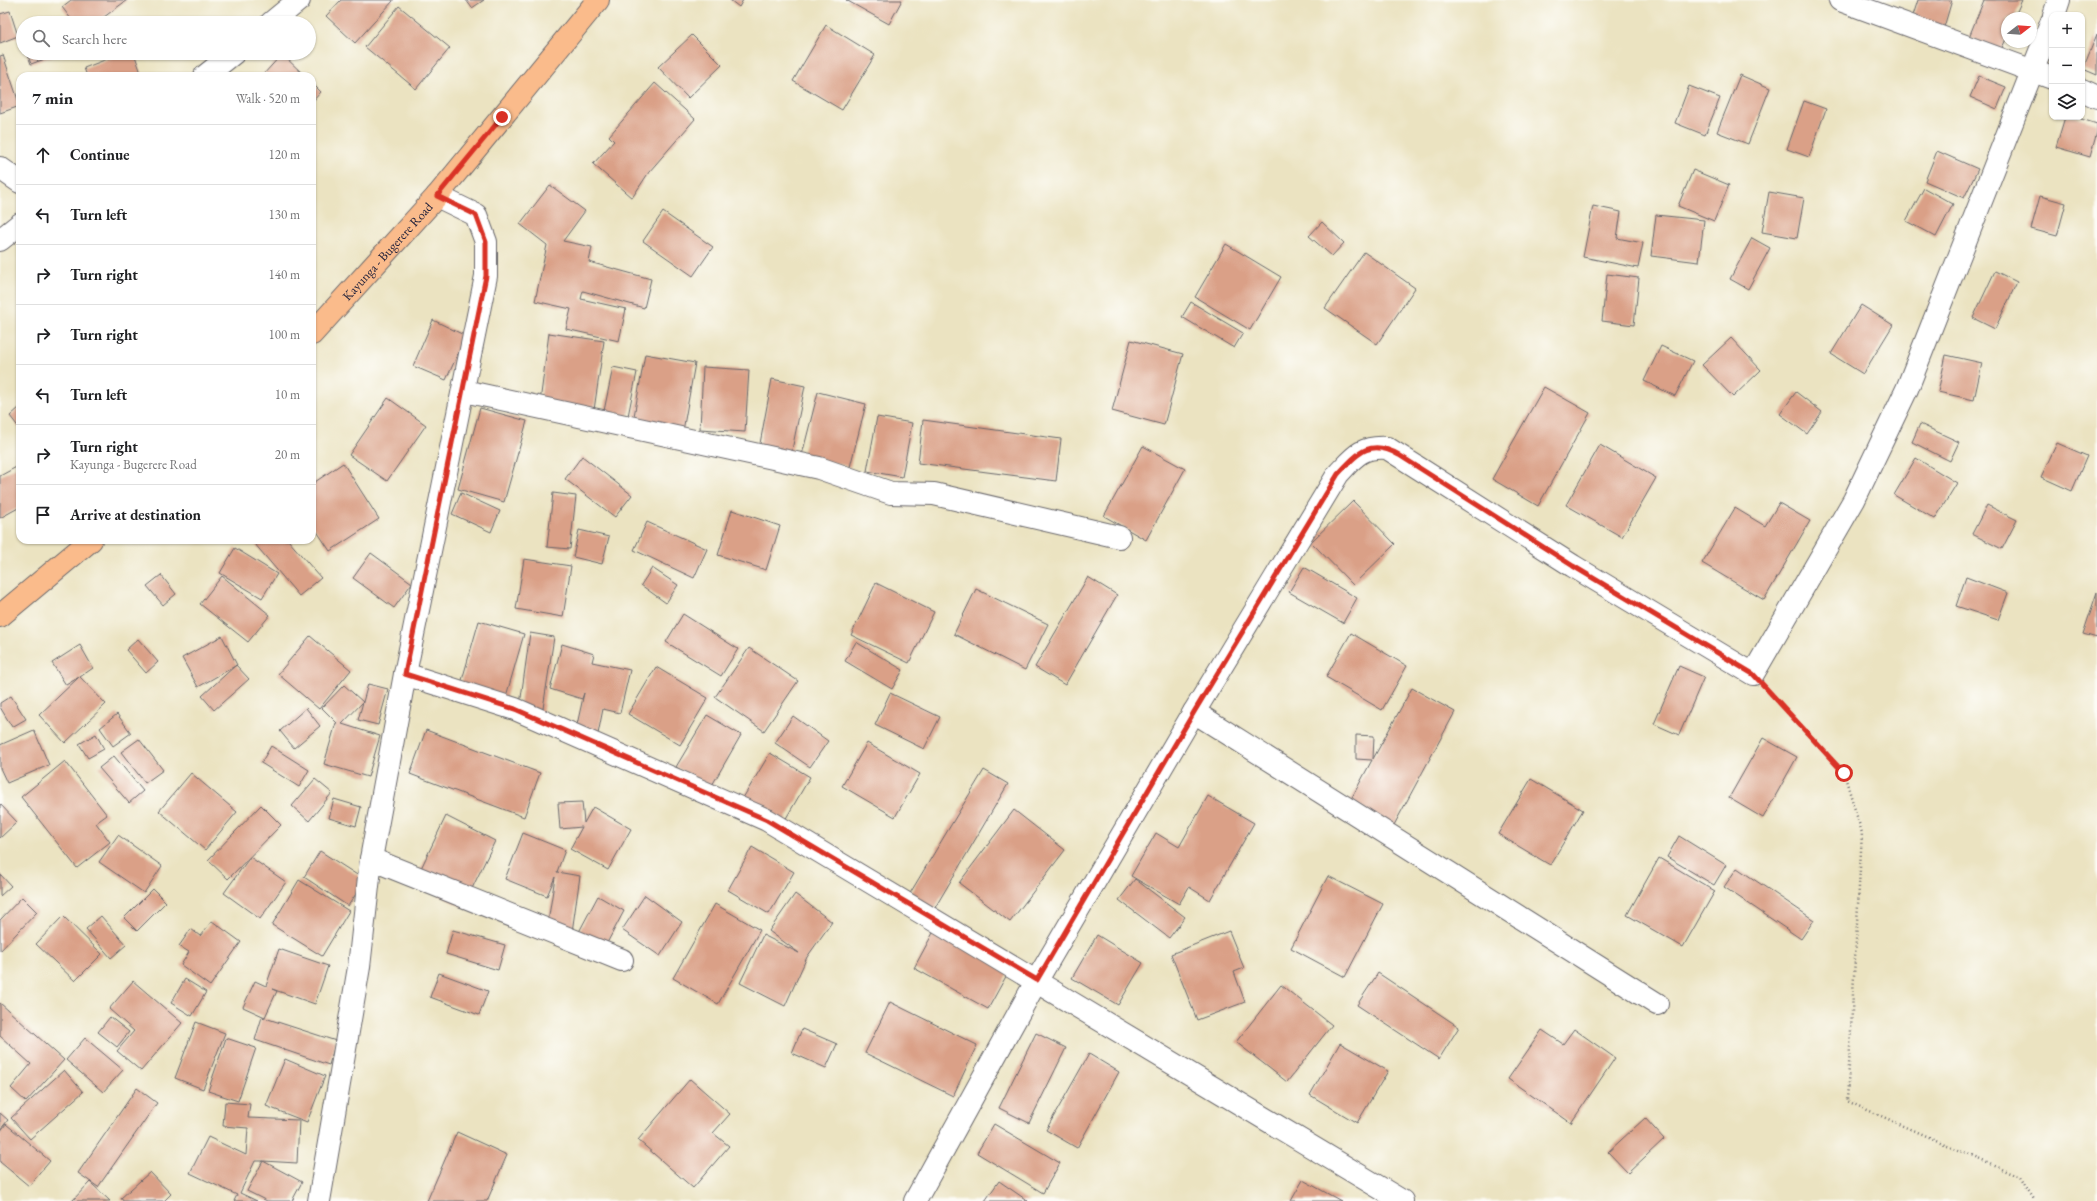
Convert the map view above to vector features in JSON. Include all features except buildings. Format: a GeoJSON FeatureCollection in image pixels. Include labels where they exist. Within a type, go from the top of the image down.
{"type":"FeatureCollection","features":[{"type":"Feature","properties":{"kind":"main road","name":"Kayunga - Bugerere Road"},"geometry":{"type":"LineString","coordinates":[[316,330],[437,196],[598,0]]}},
{"type":"Feature","properties":{"kind":"main road"},"geometry":{"type":"LineString","coordinates":[[0,616],[86,544]]}},
{"type":"Feature","properties":{"kind":"street"},"geometry":{"type":"LineString","coordinates":[[280,16],[299,0]]}},
{"type":"Feature","properties":{"kind":"street"},"geometry":{"type":"LineString","coordinates":[[1840,0],[2043,74]]}},
{"type":"Feature","properties":{"kind":"street"},"geometry":{"type":"LineString","coordinates":[[2055,12],[2060,0]]}},
{"type":"Feature","properties":{"kind":"street"},"geometry":{"type":"LineString","coordinates":[[915,1201],[1037,980],[1194,712],[1338,474],[1359,452],[1374,447],[1387,448],[1573,566],[1753,674],[1854,500],[1907,390],[2043,74],[2049,39]]}},
{"type":"Feature","properties":{"kind":"street"},"geometry":{"type":"LineString","coordinates":[[210,72],[225,60]]}},
{"type":"Feature","properties":{"kind":"street"},"geometry":{"type":"LineString","coordinates":[[2085,91],[2097,97]]}},
{"type":"Feature","properties":{"kind":"street"},"geometry":{"type":"LineString","coordinates":[[0,168],[16,179]]}},
{"type":"Feature","properties":{"kind":"street"},"geometry":{"type":"LineString","coordinates":[[319,1201],[359,967],[371,859],[405,674],[464,391],[486,276],[486,242],[476,215],[437,196]]}},
{"type":"Feature","properties":{"kind":"street"},"geometry":{"type":"LineString","coordinates":[[0,240],[16,227]]}},
{"type":"Feature","properties":{"kind":"street"},"geometry":{"type":"LineString","coordinates":[[464,391],[819,468],[891,493],[934,494],[1119,537]]}},
{"type":"Feature","properties":{"kind":"street"},"geometry":{"type":"LineString","coordinates":[[405,674],[515,709],[767,820],[1037,980],[1402,1201]]}},
{"type":"Feature","properties":{"kind":"street"},"geometry":{"type":"LineString","coordinates":[[1194,712],[1657,1004]]}},
{"type":"Feature","properties":{"kind":"street"},"geometry":{"type":"LineString","coordinates":[[371,859],[622,960]]}},
{"type":"Feature","properties":{"kind":"path"},"geometry":{"type":"LineString","coordinates":[[1753,674],[1844,773],[1862,833],[1847,1101],[2020,1177],[2035,1201]]}},
{"type":"Feature","properties":{"kind":"route"},"geometry":{"type":"LineString","coordinates":[[502,117],[437,196],[476,215],[486,242],[486,276],[464,391],[405,674],[515,709],[767,820],[1037,980],[1194,712],[1338,474],[1359,452],[1374,447],[1387,448],[1399,455],[1573,566],[1753,674],[1844,773]]}}]}
